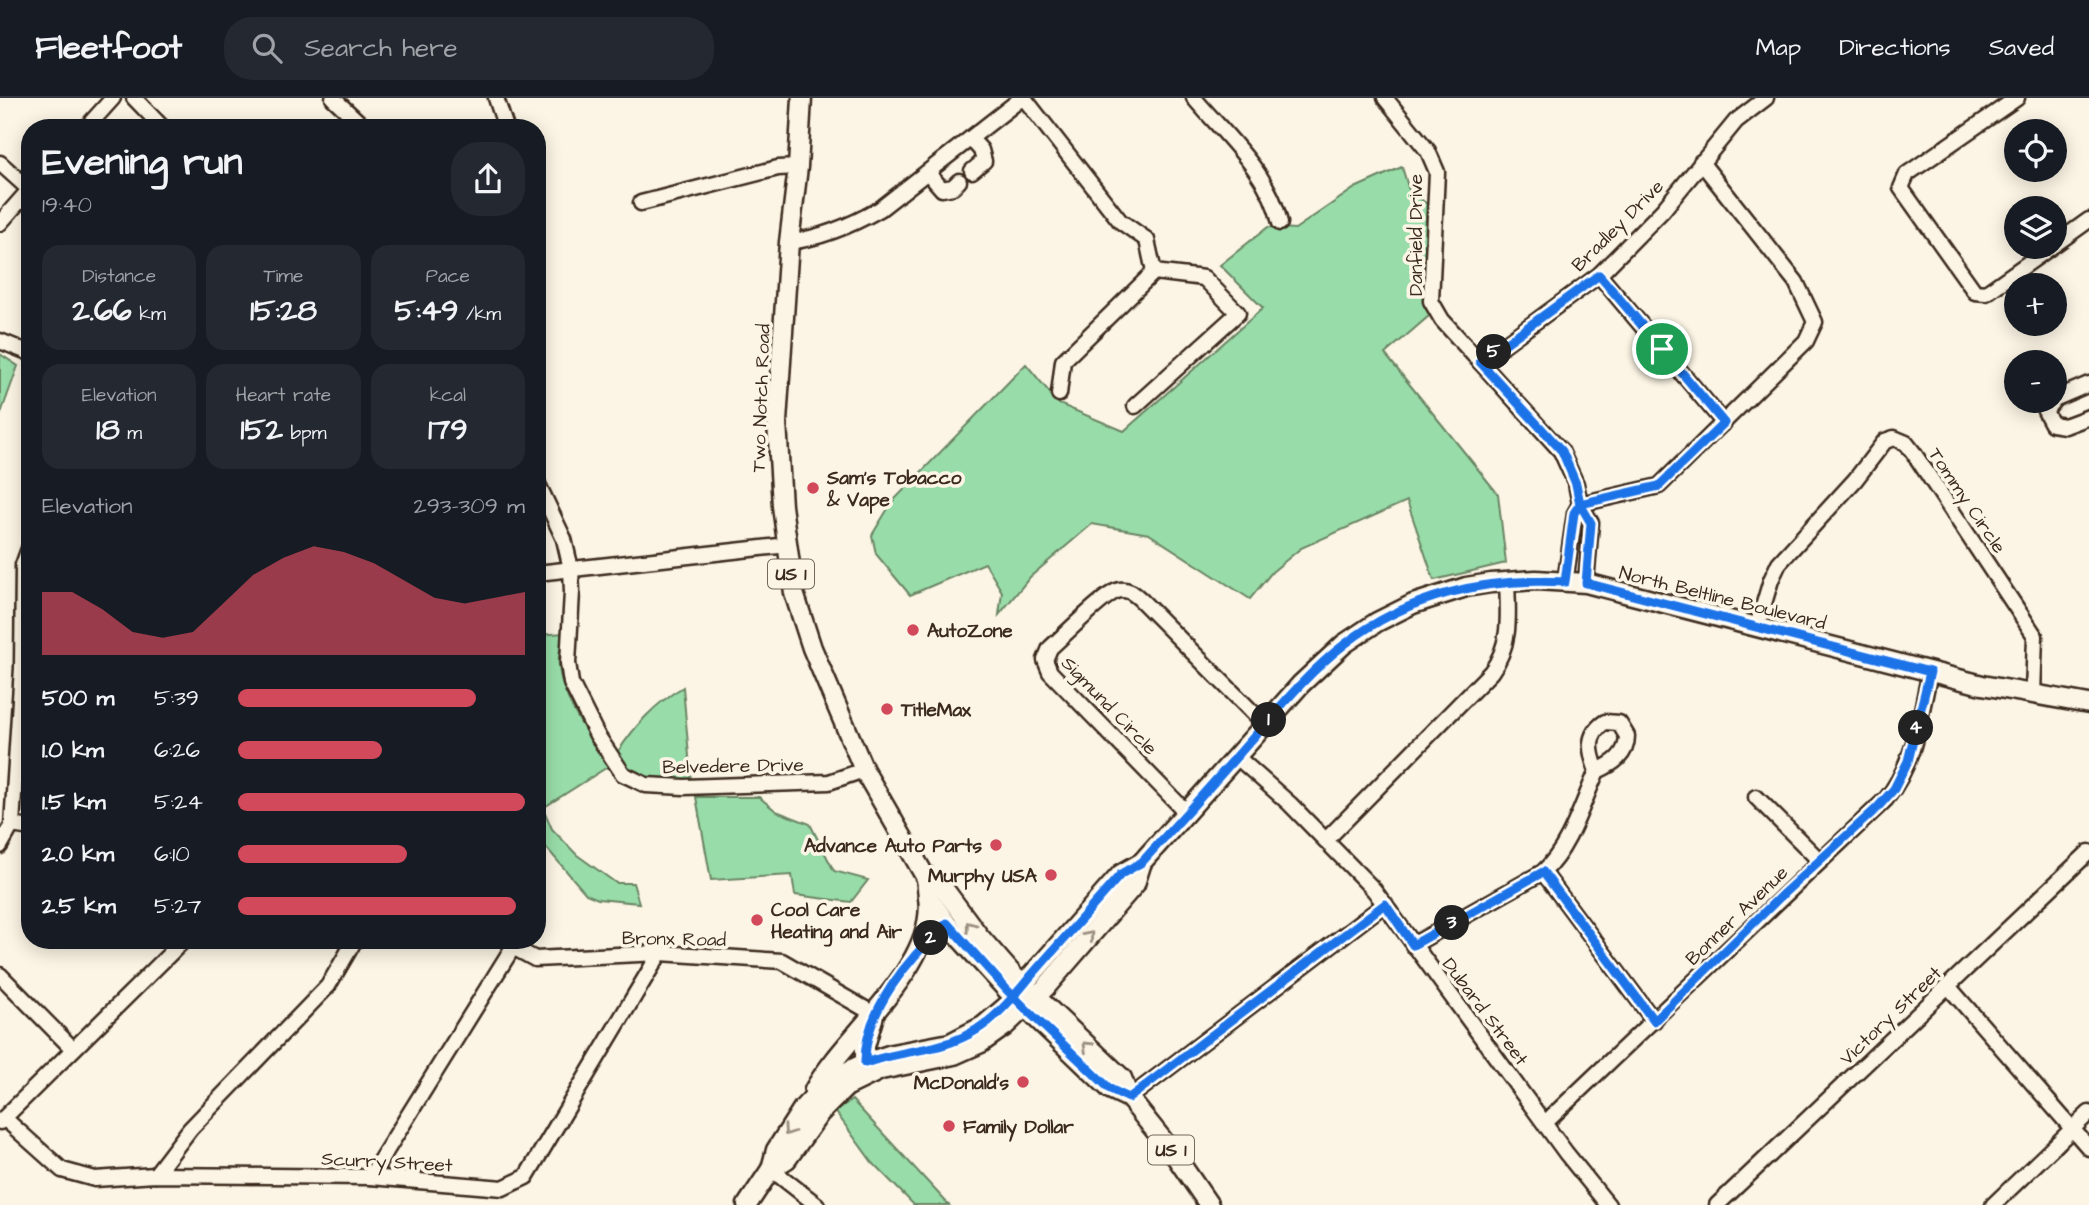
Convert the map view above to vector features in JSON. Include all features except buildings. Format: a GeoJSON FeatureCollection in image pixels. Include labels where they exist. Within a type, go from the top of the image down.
{"type":"FeatureCollection","features":[{"type":"Feature","properties":{"kind":"main road","name":"Two Notch Road"},"geometry":{"type":"LineString","coordinates":[[802,98],[798,167],[789,242],[777,442],[793,593],[812,648],[864,771],[926,878],[928,897],[947,923],[1025,996],[1122,1078],[1129,1098],[1174,1154],[1209,1205]]}},
{"type":"Feature","properties":{"kind":"main road","name":"North Beltline Boulevard"},"geometry":{"type":"LineString","coordinates":[[865,1070],[933,1061],[962,1052],[995,1034],[1025,996],[1135,884],[1142,862],[1323,662],[1377,622],[1430,598],[1466,587],[1507,581],[1586,583],[1930,672],[2089,704]]}},
{"type":"Feature","properties":{"kind":"main road","name":"Two Notch Road"},"geometry":{"type":"LineString","coordinates":[[926,878],[944,889],[1025,996]]}},
{"type":"Feature","properties":{"kind":"main road"},"geometry":{"type":"LineString","coordinates":[[920,948],[929,922],[928,897]]}},
{"type":"Feature","properties":{"kind":"main road"},"geometry":{"type":"LineString","coordinates":[[747,1205],[771,1169],[776,1150],[824,1073],[874,1014],[920,948],[947,923]]}},
{"type":"Feature","properties":{"kind":"main road"},"geometry":{"type":"LineString","coordinates":[[771,1169],[787,1159],[832,1100],[865,1070],[865,1045],[874,1014]]}},
{"type":"Feature","properties":{"kind":"main road"},"geometry":{"type":"LineString","coordinates":[[803,1108],[837,1077],[865,1070]]}},
{"type":"Feature","properties":{"kind":"street"},"geometry":{"type":"LineString","coordinates":[[94,119],[113,98]]}},
{"type":"Feature","properties":{"kind":"street"},"geometry":{"type":"LineString","coordinates":[[134,98],[154,119]]}},
{"type":"Feature","properties":{"kind":"street"},"geometry":{"type":"LineString","coordinates":[[333,98],[355,119]]}},
{"type":"Feature","properties":{"kind":"street"},"geometry":{"type":"LineString","coordinates":[[496,98],[503,119]]}},
{"type":"Feature","properties":{"kind":"street"},"geometry":{"type":"LineString","coordinates":[[789,242],[806,240],[855,223],[880,209],[1023,98],[1120,221],[1147,240],[1154,272]]}},
{"type":"Feature","properties":{"kind":"street"},"geometry":{"type":"LineString","coordinates":[[1194,98],[1255,170],[1277,209],[1280,223]]}},
{"type":"Feature","properties":{"kind":"street","name":"Danfield Drive"},"geometry":{"type":"LineString","coordinates":[[1385,98],[1428,151],[1437,172],[1431,301],[1442,320],[1562,451],[1576,484],[1580,504],[1591,523],[1586,583]]}},
{"type":"Feature","properties":{"kind":"street","name":"Bradley Drive"},"geometry":{"type":"LineString","coordinates":[[1480,362],[1599,275],[1663,210],[1736,121],[1766,98]]}},
{"type":"Feature","properties":{"kind":"street"},"geometry":{"type":"LineString","coordinates":[[2017,98],[1907,174],[1901,188],[1975,292],[1986,293],[2034,259]]}},
{"type":"Feature","properties":{"kind":"street"},"geometry":{"type":"LineString","coordinates":[[971,139],[981,150],[984,161],[972,171]]}},
{"type":"Feature","properties":{"kind":"street"},"geometry":{"type":"LineString","coordinates":[[1565,582],[1574,513],[1580,504],[1659,486],[1806,341],[1815,322],[1796,282],[1701,162]]}},
{"type":"Feature","properties":{"kind":"street"},"geometry":{"type":"LineString","coordinates":[[0,163],[21,181]]}},
{"type":"Feature","properties":{"kind":"street"},"geometry":{"type":"LineString","coordinates":[[641,203],[778,168],[798,167]]}},
{"type":"Feature","properties":{"kind":"street"},"geometry":{"type":"LineString","coordinates":[[928,173],[942,189],[953,187],[959,181]]}},
{"type":"Feature","properties":{"kind":"street"},"geometry":{"type":"LineString","coordinates":[[0,223],[21,199]]}},
{"type":"Feature","properties":{"kind":"street"},"geometry":{"type":"LineString","coordinates":[[2067,236],[2089,220]]}},
{"type":"Feature","properties":{"kind":"street"},"geometry":{"type":"LineString","coordinates":[[1059,394],[1063,361],[1154,272]]}},
{"type":"Feature","properties":{"kind":"street"},"geometry":{"type":"LineString","coordinates":[[1135,406],[1238,313],[1204,278],[1154,272]]}},
{"type":"Feature","properties":{"kind":"street"},"geometry":{"type":"LineString","coordinates":[[1599,275],[1724,423]]}},
{"type":"Feature","properties":{"kind":"street"},"geometry":{"type":"LineString","coordinates":[[0,341],[21,349]]}},
{"type":"Feature","properties":{"kind":"street"},"geometry":{"type":"LineString","coordinates":[[2067,394],[2089,384]]}},
{"type":"Feature","properties":{"kind":"street"},"geometry":{"type":"LineString","coordinates":[[2046,413],[2052,424],[2064,426],[2089,417]]}},
{"type":"Feature","properties":{"kind":"street","name":"Tommy Circle"},"geometry":{"type":"LineString","coordinates":[[1757,627],[1779,563],[1855,480],[1885,441],[1894,438],[1906,443],[1913,452],[2035,636],[2033,694]]}},
{"type":"Feature","properties":{"kind":"street","name":"Belvedere Drive"},"geometry":{"type":"LineString","coordinates":[[546,501],[561,533],[571,569],[568,663],[571,683],[607,753],[629,778],[646,785],[803,783],[829,782],[864,771]]}},
{"type":"Feature","properties":{"kind":"street"},"geometry":{"type":"LineString","coordinates":[[546,571],[788,545]]}},
{"type":"Feature","properties":{"kind":"street"},"geometry":{"type":"LineString","coordinates":[[1326,840],[1482,682],[1499,661],[1508,631],[1507,581]]}},
{"type":"Feature","properties":{"kind":"street","name":"Sigmund Circle"},"geometry":{"type":"LineString","coordinates":[[1187,813],[1050,672],[1045,660],[1050,648],[1108,595],[1114,591],[1127,590],[1140,599],[1265,725]]}},
{"type":"Feature","properties":{"kind":"street","name":"Bonner Avenue"},"geometry":{"type":"LineString","coordinates":[[1545,1123],[1819,860],[1877,808],[1900,781],[1908,761],[1930,672]]}},
{"type":"Feature","properties":{"kind":"street"},"geometry":{"type":"LineString","coordinates":[[0,846],[12,825],[21,725]]}},
{"type":"Feature","properties":{"kind":"street","name":"Dubard Street"},"geometry":{"type":"LineString","coordinates":[[1237,757],[1326,840],[1385,904],[1608,1205]]}},
{"type":"Feature","properties":{"kind":"street"},"geometry":{"type":"LineString","coordinates":[[1413,945],[1543,872],[1560,852],[1597,771]]}},
{"type":"Feature","properties":{"kind":"street"},"geometry":{"type":"LineString","coordinates":[[1756,797],[1819,860]]}},
{"type":"Feature","properties":{"kind":"street"},"geometry":{"type":"LineString","coordinates":[[12,825],[21,826]]}},
{"type":"Feature","properties":{"kind":"street","name":"Victory Street"},"geometry":{"type":"LineString","coordinates":[[1717,1205],[2089,852]]}},
{"type":"Feature","properties":{"kind":"street"},"geometry":{"type":"LineString","coordinates":[[1543,872],[1654,1021]]}},
{"type":"Feature","properties":{"kind":"street"},"geometry":{"type":"LineString","coordinates":[[1129,1098],[1385,904]]}},
{"type":"Feature","properties":{"kind":"street"},"geometry":{"type":"LineString","coordinates":[[2,1120],[175,949]]}},
{"type":"Feature","properties":{"kind":"street"},"geometry":{"type":"LineString","coordinates":[[155,1175],[190,1129],[328,986],[350,949]]}},
{"type":"Feature","properties":{"kind":"street"},"geometry":{"type":"LineString","coordinates":[[370,1177],[508,949]]}},
{"type":"Feature","properties":{"kind":"street","name":"Bronx Road"},"geometry":{"type":"LineString","coordinates":[[518,949],[535,960],[660,953],[782,961],[874,1014]]}},
{"type":"Feature","properties":{"kind":"street","name":"Scurry Street"},"geometry":{"type":"LineString","coordinates":[[2,1120],[62,1170],[95,1179],[155,1175],[370,1177],[503,1188],[526,1177],[660,953]]}},
{"type":"Feature","properties":{"kind":"street"},"geometry":{"type":"LineString","coordinates":[[0,975],[73,1049]]}},
{"type":"Feature","properties":{"kind":"street"},"geometry":{"type":"LineString","coordinates":[[1948,986],[2089,1148]]}},
{"type":"Feature","properties":{"kind":"street"},"geometry":{"type":"LineString","coordinates":[[1993,1205],[2089,1113]]}},
{"type":"Feature","properties":{"kind":"street"},"geometry":{"type":"LineString","coordinates":[[771,1169],[817,1205]]}},
{"type":"Feature","properties":{"kind":"green space"},"geometry":{"type":"Polygon","coordinates":[[[1402,167],[1409,190],[1427,204],[1424,284],[1430,315],[1385,354],[1498,494],[1506,563],[1434,580],[1407,501],[1301,548],[1272,572],[1250,599],[1149,534],[1092,524],[1030,577],[999,615],[1002,592],[985,563],[910,595],[876,554],[872,535],[892,502],[1026,364],[1059,404],[1124,431],[1263,308],[1220,265],[1268,227],[1295,229],[1355,188],[1402,167]]]}},
{"type":"Feature","properties":{"kind":"green space"},"geometry":{"type":"Polygon","coordinates":[[[0,354],[18,366],[0,416],[0,354]]]}},
{"type":"Feature","properties":{"kind":"green space"},"geometry":{"type":"Polygon","coordinates":[[[564,633],[559,655],[562,683],[575,713],[609,766],[546,806],[546,634],[564,633]]]}},
{"type":"Feature","properties":{"kind":"green space"},"geometry":{"type":"Polygon","coordinates":[[[683,687],[691,779],[640,776],[625,764],[617,753],[646,716],[683,687]]]}},
{"type":"Feature","properties":{"kind":"green space"},"geometry":{"type":"Polygon","coordinates":[[[696,797],[759,797],[776,811],[810,824],[834,871],[868,880],[851,902],[795,895],[792,875],[711,880],[696,797]]]}},
{"type":"Feature","properties":{"kind":"green space"},"geometry":{"type":"Polygon","coordinates":[[[546,815],[552,829],[577,855],[616,883],[633,883],[639,903],[598,899],[586,894],[546,847],[546,815]]]}},
{"type":"Feature","properties":{"kind":"green space"},"geometry":{"type":"Polygon","coordinates":[[[852,1100],[949,1205],[914,1205],[872,1162],[835,1111],[852,1100]]]}},
{"type":"Feature","properties":{"kind":"place","name":"Sam's Tobacco & Vape"},"geometry":{"type":"Point","coordinates":[813,488]}},
{"type":"Feature","properties":{"kind":"place","name":"AutoZone"},"geometry":{"type":"Point","coordinates":[913,630]}},
{"type":"Feature","properties":{"kind":"place","name":"TitleMax"},"geometry":{"type":"Point","coordinates":[887,709]}},
{"type":"Feature","properties":{"kind":"place","name":"Advance Auto Parts"},"geometry":{"type":"Point","coordinates":[996,845]}},
{"type":"Feature","properties":{"kind":"place","name":"Murphy USA"},"geometry":{"type":"Point","coordinates":[1051,875]}},
{"type":"Feature","properties":{"kind":"place","name":"Cool Care Heating and Air"},"geometry":{"type":"Point","coordinates":[757,920]}},
{"type":"Feature","properties":{"kind":"place","name":"McDonald's"},"geometry":{"type":"Point","coordinates":[1023,1082]}},
{"type":"Feature","properties":{"kind":"place","name":"Family Dollar"},"geometry":{"type":"Point","coordinates":[949,1126]}},
{"type":"Feature","properties":{"kind":"route"},"geometry":{"type":"LineString","coordinates":[[1662,349],[1599,275],[1480,362],[1562,451],[1576,484],[1580,504],[1591,523],[1586,583],[1930,672],[1908,761],[1894,789],[1654,1021],[1543,872],[1413,945],[1385,904],[1129,1098],[1110,1089],[1031,1014],[1014,997],[1007,990],[947,923],[920,948],[874,1014],[865,1045],[865,1063],[892,1054],[931,1048],[959,1040],[996,1016],[1009,1004],[1014,997],[1023,985],[1121,874],[1142,862],[1301,684],[1344,644],[1377,622],[1413,604],[1466,587],[1507,581],[1565,582],[1574,513],[1580,504],[1659,486],[1724,423],[1662,349]]}}]}
